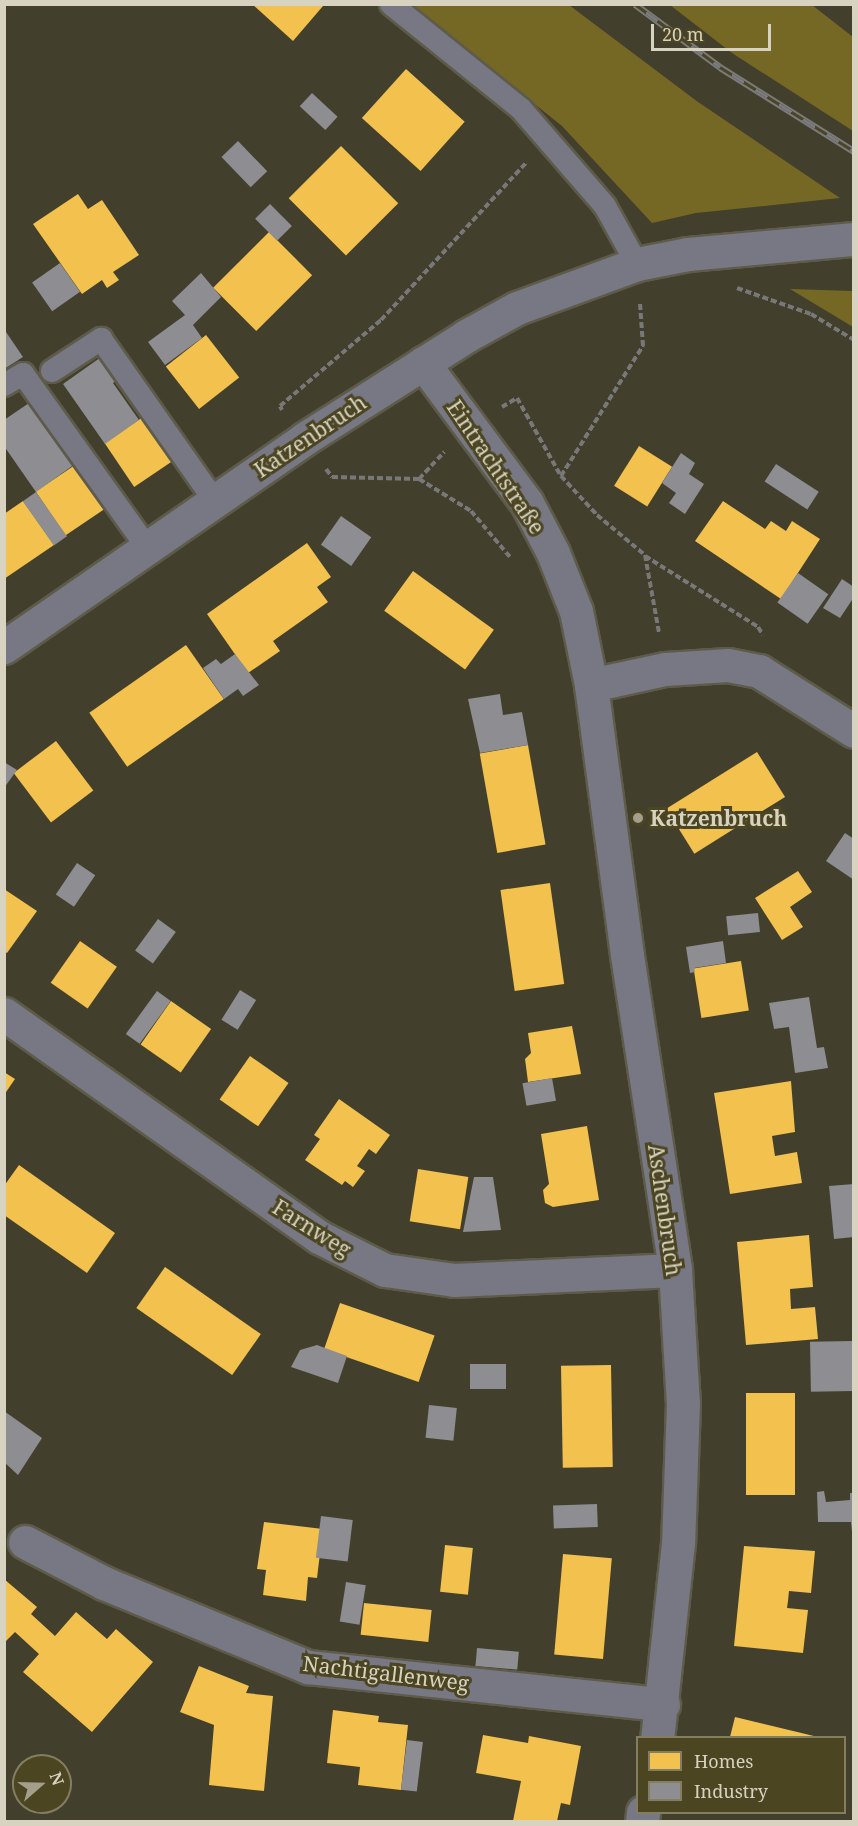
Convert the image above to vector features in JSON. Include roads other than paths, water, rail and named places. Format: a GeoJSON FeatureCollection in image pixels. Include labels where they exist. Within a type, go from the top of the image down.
{"type":"FeatureCollection","features":[{"type":"Feature","properties":{"kind":"street","name":"Katzenbruch"},"geometry":{"type":"LineString","coordinates":[[4,647],[147,547],[423,363],[517,308],[637,264],[730,248],[854,239]]}},
{"type":"Feature","properties":{"kind":"street","name":"Eintrachtstraße"},"geometry":{"type":"LineString","coordinates":[[423,363],[527,503],[553,553],[576,611],[591,685]]}},
{"type":"Feature","properties":{"kind":"street"},"geometry":{"type":"LineString","coordinates":[[591,685],[665,669],[728,665],[759,671],[854,731]]}},
{"type":"Feature","properties":{"kind":"street","name":"Aschenbruch"},"geometry":{"type":"LineString","coordinates":[[591,685],[627,955],[675,1270],[682,1402],[678,1543],[663,1704],[657,1736]]}},
{"type":"Feature","properties":{"kind":"street","name":"Farnweg"},"geometry":{"type":"LineString","coordinates":[[4,1014],[319,1237],[385,1270],[454,1280],[675,1270]]}},
{"type":"Feature","properties":{"kind":"street","name":"Nachtigallenweg"},"geometry":{"type":"LineString","coordinates":[[25,1542],[104,1583],[308,1667],[663,1704]]}},
{"type":"Feature","properties":{"kind":"lane"},"geometry":{"type":"LineString","coordinates":[[391,4],[535,124],[604,206],[637,264]]}},
{"type":"Feature","properties":{"kind":"lane"},"geometry":{"type":"LineString","coordinates":[[52,371],[101,339],[215,501]]}},
{"type":"Feature","properties":{"kind":"lane"},"geometry":{"type":"LineString","coordinates":[[4,385],[23,374],[147,547]]}},
{"type":"Feature","properties":{"kind":"railway"},"geometry":{"type":"LineString","coordinates":[[635,4],[720,67],[854,151]]}},
{"type":"Feature","properties":{"kind":"place","name":"Katzenbruch"},"geometry":{"type":"Point","coordinates":[638,818]}}]}
